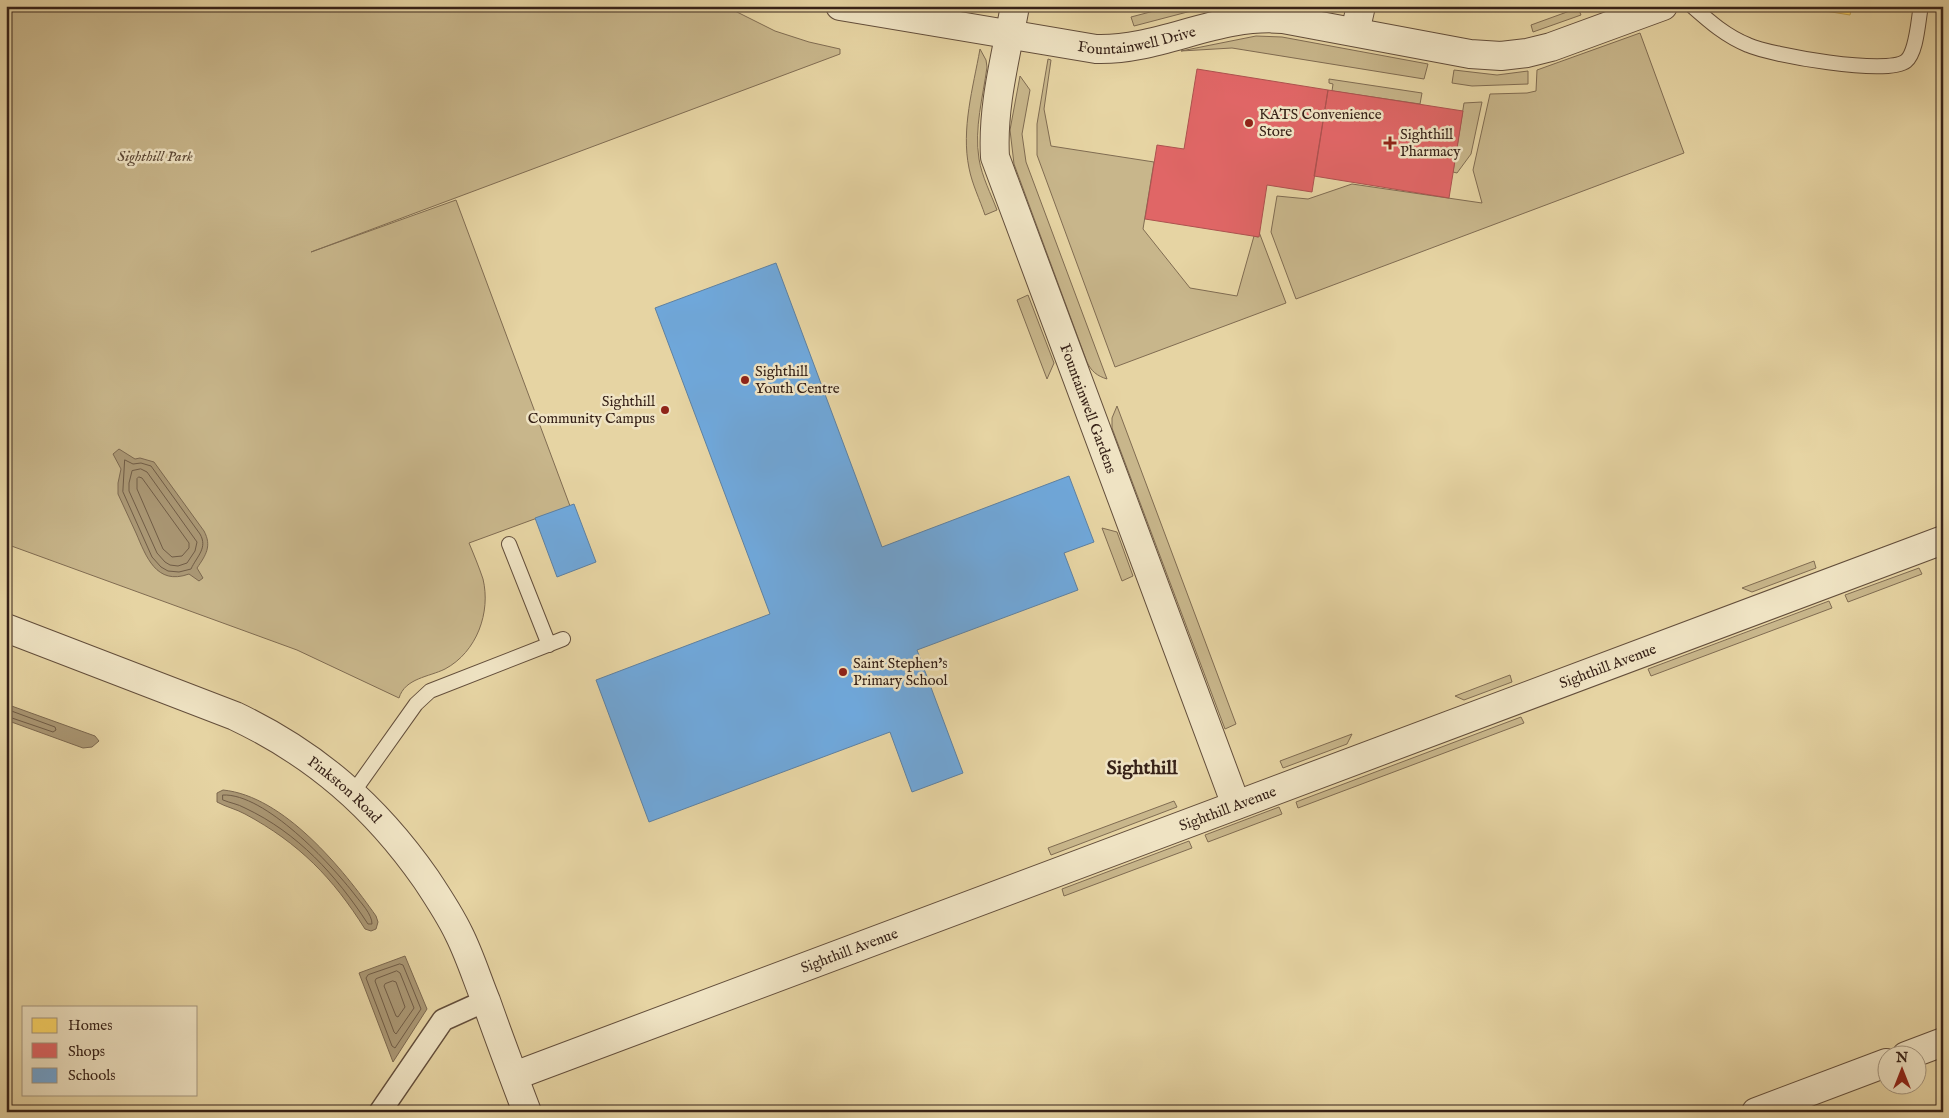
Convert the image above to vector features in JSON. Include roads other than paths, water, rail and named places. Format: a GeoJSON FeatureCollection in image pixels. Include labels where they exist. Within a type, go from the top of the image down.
{"type":"FeatureCollection","features":[{"type":"Feature","properties":{"kind":"street","name":"Fountainwell Drive"},"geometry":{"type":"LineString","coordinates":[[840,6],[1096,49],[1136,47],[1225,23],[1262,18],[1283,19],[1470,54],[1501,56],[1527,53],[1551,47],[1663,6]]}},
{"type":"Feature","properties":{"kind":"street","name":"Fountainwell Gardens"},"geometry":{"type":"LineString","coordinates":[[1015,6],[996,108],[993,131],[995,157],[1236,805]]}},
{"type":"Feature","properties":{"kind":"street"},"geometry":{"type":"LineString","coordinates":[[1355,32],[1361,6]]}},
{"type":"Feature","properties":{"kind":"street","name":"Sighthill Avenue"},"geometry":{"type":"LineString","coordinates":[[514,1076],[1943,540]]}},
{"type":"Feature","properties":{"kind":"street","name":"Pinkston Road"},"geometry":{"type":"LineString","coordinates":[[6,628],[227,712],[257,726],[290,745],[311,760],[352,794],[398,842],[439,899],[459,933],[527,1112]]}},
{"type":"Feature","properties":{"kind":"street"},"geometry":{"type":"LineString","coordinates":[[380,1112],[443,1020],[485,1001]]}},
{"type":"Feature","properties":{"kind":"street"},"geometry":{"type":"LineString","coordinates":[[1926,1048],[1943,1042]]}},
{"type":"Feature","properties":{"kind":"street"},"geometry":{"type":"LineString","coordinates":[[1756,1112],[1876,1067]]}},
{"type":"Feature","properties":{"kind":"lane"},"geometry":{"type":"LineString","coordinates":[[1692,6],[1718,29],[1751,47],[1834,64],[1877,67],[1899,65],[1911,56],[1921,6]]}},
{"type":"Feature","properties":{"kind":"lane"},"geometry":{"type":"LineString","coordinates":[[509,544],[549,645]]}},
{"type":"Feature","properties":{"kind":"lane"},"geometry":{"type":"LineString","coordinates":[[352,794],[416,704],[430,691],[563,639]]}},
{"type":"Feature","properties":{"kind":"water"},"geometry":{"type":"Polygon","coordinates":[[[119,449],[135,459],[140,458],[154,462],[204,531],[208,546],[197,568],[203,578],[199,581],[189,574],[178,577],[168,576],[154,567],[148,559],[118,494],[121,469],[113,454],[119,449]]]}},
{"type":"Feature","properties":{"kind":"water"},"geometry":{"type":"Polygon","coordinates":[[[6,704],[95,736],[99,741],[92,747],[83,748],[6,720],[6,704]]]}},
{"type":"Feature","properties":{"kind":"water"},"geometry":{"type":"Polygon","coordinates":[[[223,790],[246,795],[268,806],[290,820],[310,838],[347,877],[376,916],[378,922],[376,929],[371,931],[365,929],[327,878],[313,863],[282,837],[242,812],[217,802],[217,793],[223,790]]]}},
{"type":"Feature","properties":{"kind":"water"},"geometry":{"type":"Polygon","coordinates":[[[405,956],[427,1009],[393,1062],[359,973],[405,956]]]}},
{"type":"Feature","properties":{"kind":"place","name":"KATS Convenience Store"},"geometry":{"type":"Point","coordinates":[1249,123]}},
{"type":"Feature","properties":{"kind":"place","name":"Sighthill Pharmacy"},"geometry":{"type":"Point","coordinates":[1390,143]}},
{"type":"Feature","properties":{"kind":"place","name":"Sighthill Youth Centre"},"geometry":{"type":"Point","coordinates":[745,380]}},
{"type":"Feature","properties":{"kind":"place","name":"Sighthill Community Campus"},"geometry":{"type":"Point","coordinates":[665,410]}},
{"type":"Feature","properties":{"kind":"place","name":"Saint Stephen's Primary School"},"geometry":{"type":"Point","coordinates":[843,672]}},
{"type":"Feature","properties":{"kind":"district","name":"Sighthill"},"geometry":{"type":"Point","coordinates":[1142,767]}},
{"type":"Feature","properties":{"kind":"park label","name":"Sighthill Park"},"geometry":{"type":"Point","coordinates":[155,156]}}]}
